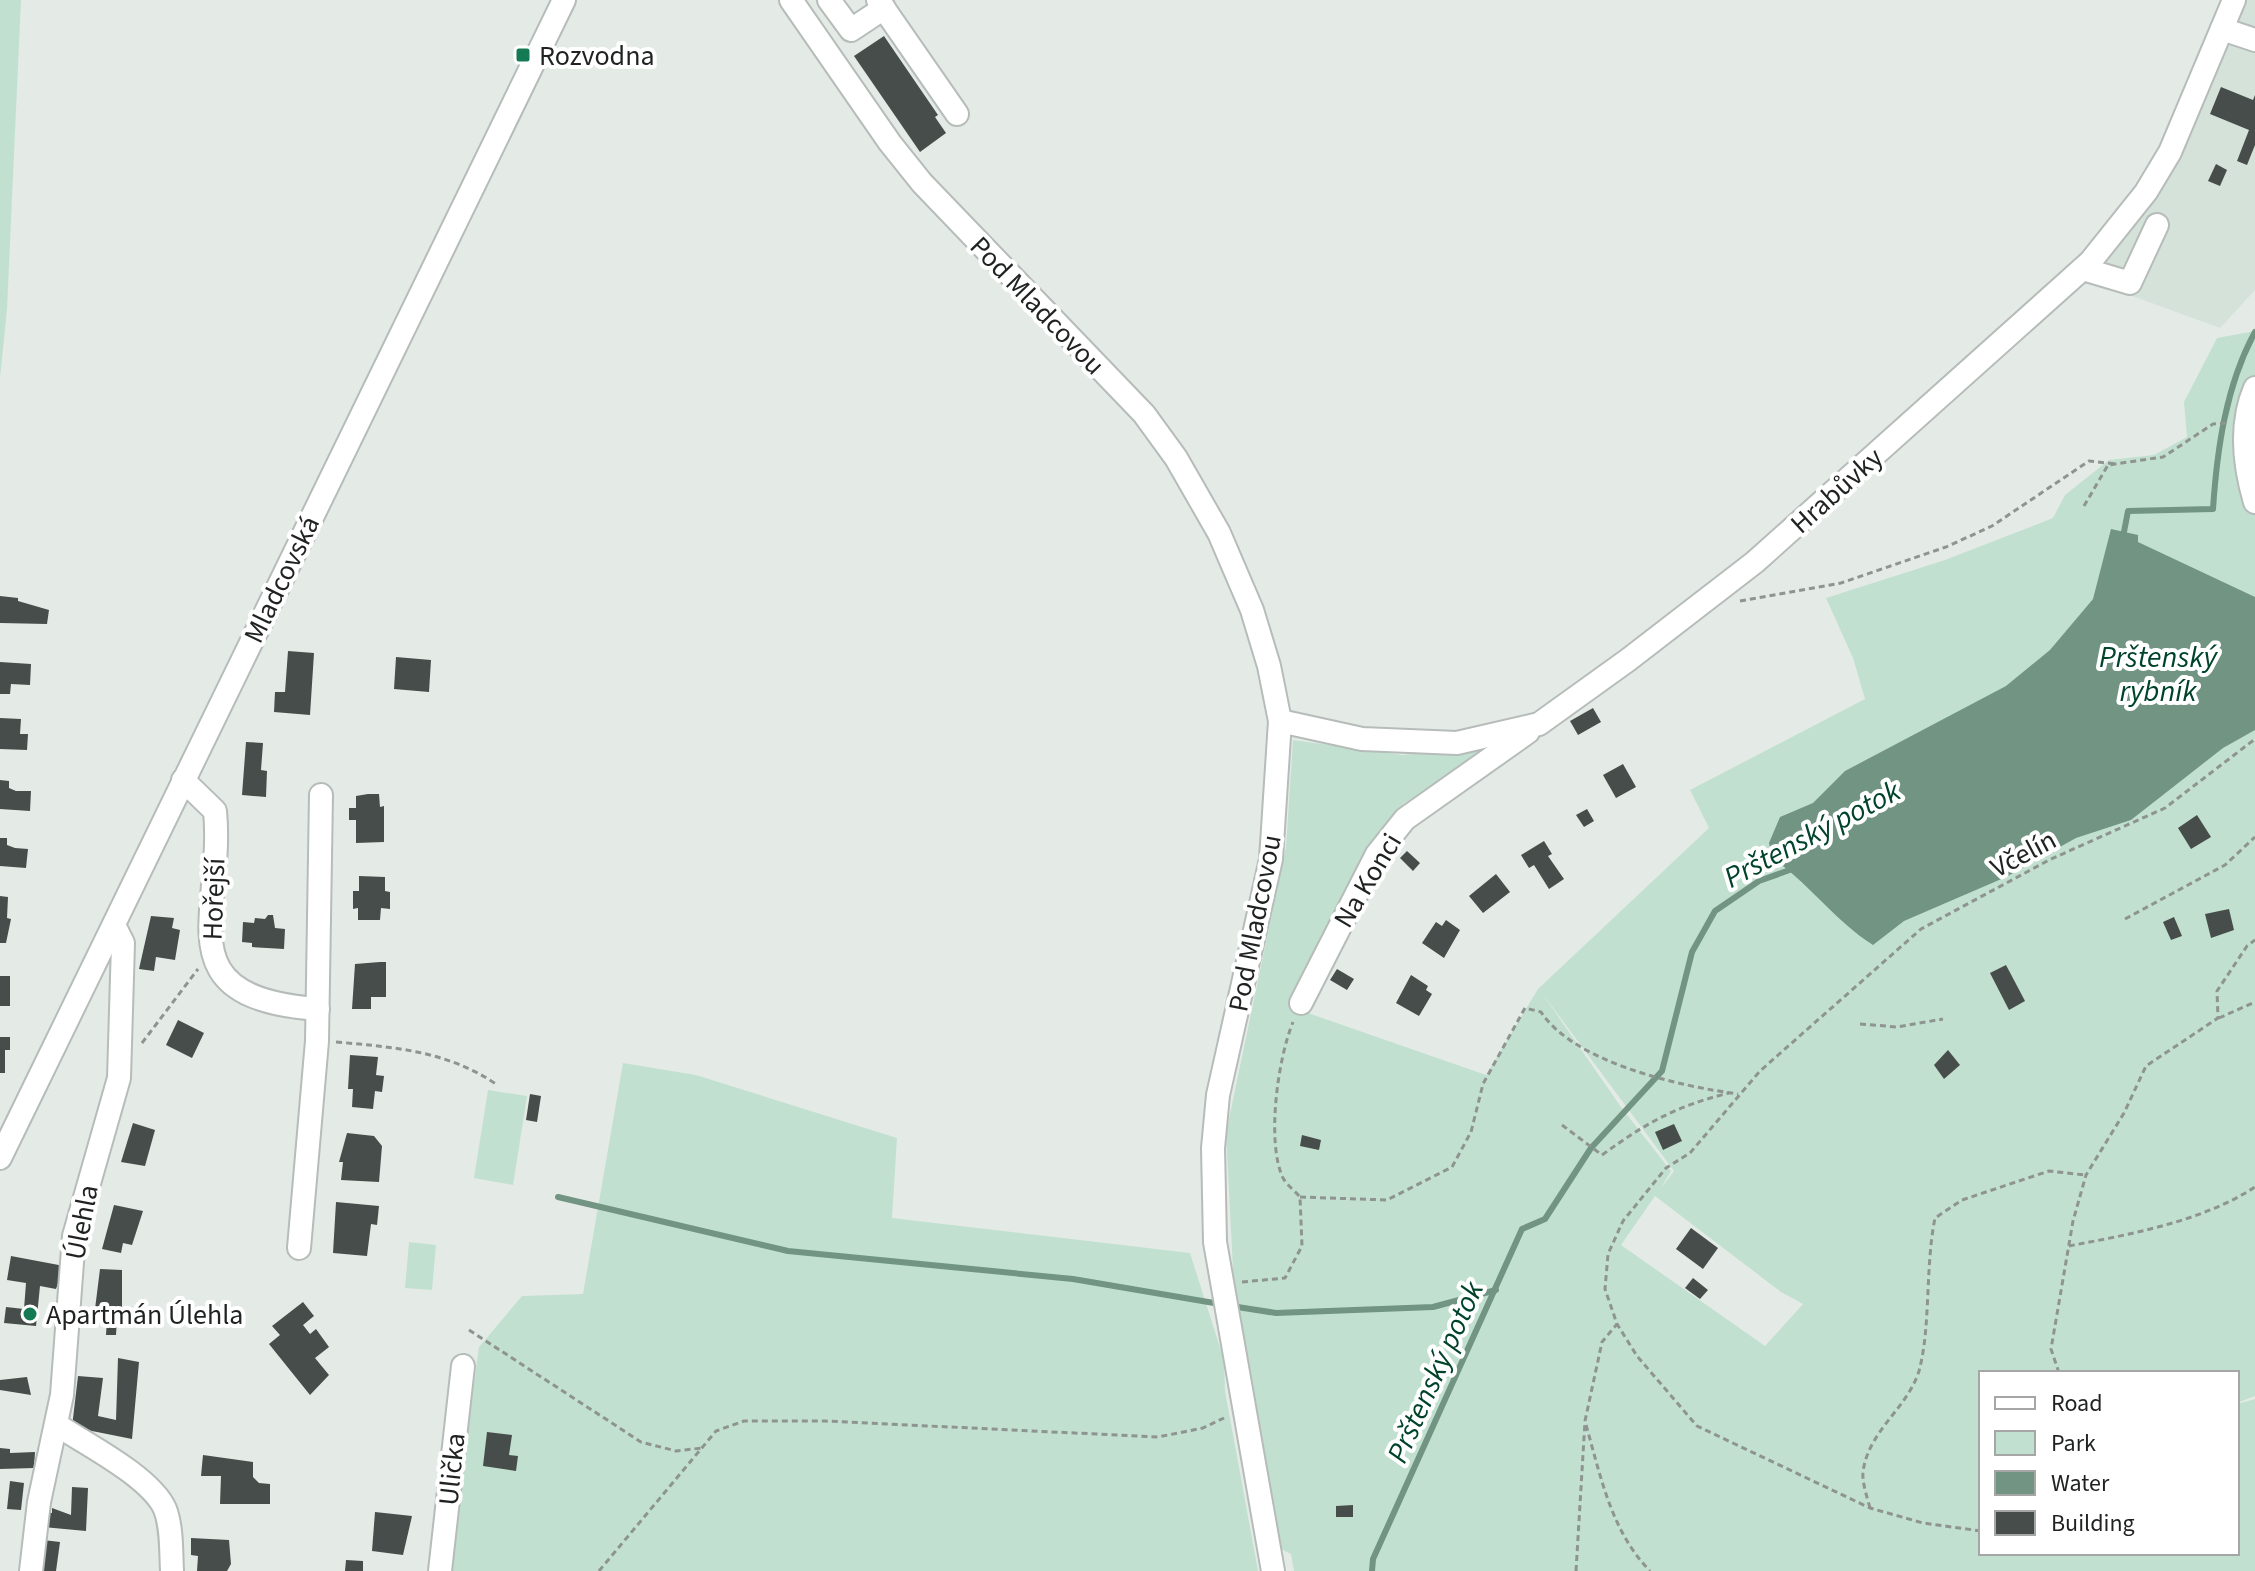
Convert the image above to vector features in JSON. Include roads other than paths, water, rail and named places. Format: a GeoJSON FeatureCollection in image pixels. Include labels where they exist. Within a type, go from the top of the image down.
{"type":"FeatureCollection","features":[{"type":"Feature","properties":{"kind":"street","name":"Mladcovská"},"geometry":{"type":"LineString","coordinates":[[0,1158],[564,0]]}},
{"type":"Feature","properties":{"kind":"street","name":"Pod Mladcovou"},"geometry":{"type":"LineString","coordinates":[[791,0],[890,143],[922,183],[1144,414],[1176,458],[1219,533],[1252,610],[1269,666],[1280,721],[1271,859],[1218,1095],[1212,1201],[1222,1285],[1273,1571]]}},
{"type":"Feature","properties":{"kind":"street"},"geometry":{"type":"LineString","coordinates":[[829,0],[851,30],[881,4],[957,114]]}},
{"type":"Feature","properties":{"kind":"street","name":"Hrabůvky"},"geometry":{"type":"LineString","coordinates":[[1280,721],[1362,739],[1419,744],[1457,743],[1539,724],[1628,660],[1755,562],[2083,269],[2146,192],[2170,152],[2234,0]]}},
{"type":"Feature","properties":{"kind":"street"},"geometry":{"type":"LineString","coordinates":[[2222,29],[2255,40]]}},
{"type":"Feature","properties":{"kind":"street"},"geometry":{"type":"LineString","coordinates":[[2083,269],[2130,283],[2157,225]]}},
{"type":"Feature","properties":{"kind":"street"},"geometry":{"type":"LineString","coordinates":[[2255,388],[2245,439],[2246,468],[2255,502]]}},
{"type":"Feature","properties":{"kind":"street","name":"Na Konci"},"geometry":{"type":"LineString","coordinates":[[1301,1003],[1377,854],[1405,819],[1539,724]]}},
{"type":"Feature","properties":{"kind":"street","name":"Hořejší"},"geometry":{"type":"LineString","coordinates":[[183,780],[215,811],[208,940],[220,970],[252,994],[318,1009]]}},
{"type":"Feature","properties":{"kind":"street"},"geometry":{"type":"LineString","coordinates":[[299,1248],[316,1060],[321,795]]}},
{"type":"Feature","properties":{"kind":"street","name":"Úlehla"},"geometry":{"type":"LineString","coordinates":[[31,1571],[39,1502],[57,1425],[74,1236],[119,1078],[123,943],[114,925]]}},
{"type":"Feature","properties":{"kind":"street","name":"Ulička"},"geometry":{"type":"LineString","coordinates":[[440,1571],[463,1366]]}},
{"type":"Feature","properties":{"kind":"street"},"geometry":{"type":"LineString","coordinates":[[57,1425],[143,1483],[161,1502],[167,1513],[172,1571]]}},
{"type":"Feature","properties":{"kind":"water","name":"Prštenský rybník"},"geometry":{"type":"Polygon","coordinates":[[[2111,529],[2138,535],[2138,542],[2255,597],[2255,730],[2223,748],[2131,820],[2076,838],[2006,877],[1904,921],[1873,945],[1846,925],[1772,858],[1769,843],[1780,817],[1813,803],[1845,771],[2006,686],[2050,650],[2093,599],[2111,529]]]}},
{"type":"Feature","properties":{"kind":"waterway","name":"Prštenský potok"},"geometry":{"type":"LineString","coordinates":[[2123,537],[2128,511],[2213,509],[2217,463],[2230,395],[2255,332]]}},
{"type":"Feature","properties":{"kind":"waterway","name":"Prštenský potok"},"geometry":{"type":"LineString","coordinates":[[1372,1571],[1373,1559],[1522,1229],[1545,1219],[1591,1148],[1662,1071],[1692,952],[1715,911],[1759,881],[1798,867]]}},
{"type":"Feature","properties":{"kind":"waterway"},"geometry":{"type":"LineString","coordinates":[[558,1197],[788,1251],[1073,1279],[1220,1304]]}},
{"type":"Feature","properties":{"kind":"waterway"},"geometry":{"type":"LineString","coordinates":[[1231,1306],[1276,1313],[1433,1307],[1496,1290]]}},
{"type":"Feature","properties":{"kind":"place","name":"Rozvodna"},"geometry":{"type":"Point","coordinates":[523,55]}},
{"type":"Feature","properties":{"kind":"place","name":"Apartmán Úlehla"},"geometry":{"type":"Point","coordinates":[30,1314]}}]}
